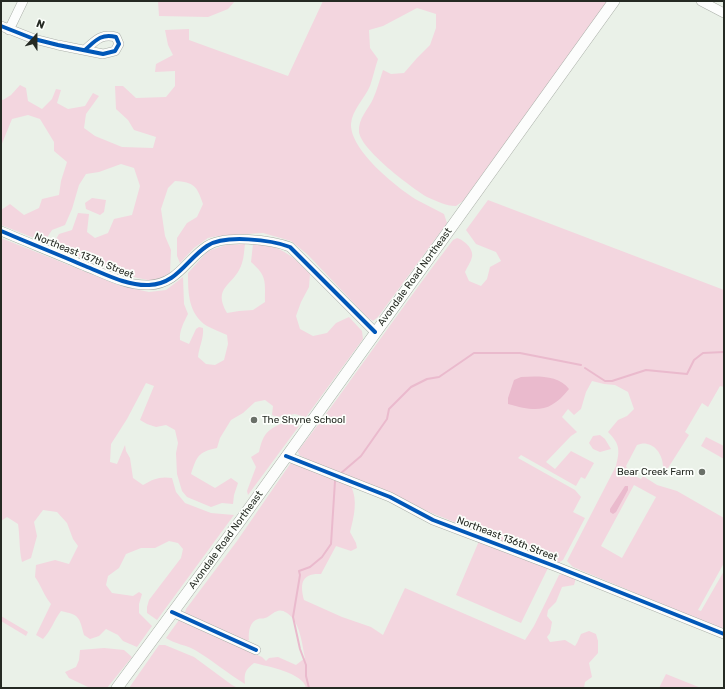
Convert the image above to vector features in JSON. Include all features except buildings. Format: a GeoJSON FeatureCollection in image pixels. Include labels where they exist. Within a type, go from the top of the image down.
{"type":"FeatureCollection","features":[{"type":"Feature","properties":{"kind":"main road","name":"Avondale Road Northeast"},"geometry":{"type":"LineString","coordinates":[[117,688],[172,612],[200,577],[614,1]]}},
{"type":"Feature","properties":{"kind":"street"},"geometry":{"type":"LineString","coordinates":[[23,1],[5,28],[58,46],[84,50]]}},
{"type":"Feature","properties":{"kind":"street"},"geometry":{"type":"LineString","coordinates":[[701,1],[724,13]]}},
{"type":"Feature","properties":{"kind":"street","name":"Northeast 137th Street"},"geometry":{"type":"LineString","coordinates":[[1,231],[106,274],[134,284],[148,286],[163,284],[208,245],[224,240],[241,239],[278,242],[290,247],[375,332]]}},
{"type":"Feature","properties":{"kind":"street","name":"Northeast 136th Street"},"geometry":{"type":"LineString","coordinates":[[286,456],[390,497],[433,520],[557,567],[724,634]]}},
{"type":"Feature","properties":{"kind":"street"},"geometry":{"type":"LineString","coordinates":[[172,612],[256,650]]}},
{"type":"Feature","properties":{"kind":"shaded area"},"geometry":{"type":"Polygon","coordinates":[[[158,1],[235,1],[228,9],[208,17],[159,16],[158,1]]]}},
{"type":"Feature","properties":{"kind":"shaded area"},"geometry":{"type":"Polygon","coordinates":[[[323,1],[609,1],[463,201],[456,206],[430,199],[410,186],[377,158],[362,140],[359,132],[360,122],[373,99],[383,70],[391,74],[404,73],[430,45],[436,28],[436,14],[417,8],[383,26],[369,30],[370,48],[378,59],[370,86],[356,109],[352,119],[351,124],[353,134],[358,145],[376,167],[408,194],[444,214],[447,223],[378,317],[373,321],[367,317],[308,255],[291,241],[263,233],[218,236],[208,238],[194,248],[180,263],[177,256],[177,238],[187,223],[197,217],[203,204],[197,189],[187,182],[175,181],[168,188],[161,209],[165,236],[171,250],[170,273],[159,280],[138,278],[123,274],[52,246],[59,234],[72,230],[78,213],[89,214],[87,232],[95,238],[108,233],[114,219],[132,215],[140,186],[134,168],[121,164],[99,172],[86,174],[79,185],[72,209],[65,225],[52,230],[44,242],[1,225],[1,210],[10,204],[24,215],[39,208],[42,199],[59,195],[61,181],[67,162],[54,151],[54,142],[40,119],[28,115],[12,119],[1,146],[1,99],[3,100],[11,95],[20,85],[26,88],[28,101],[42,109],[52,99],[56,89],[61,90],[57,103],[68,109],[85,106],[93,93],[99,96],[86,114],[84,128],[95,136],[122,147],[153,148],[156,137],[134,130],[128,120],[116,109],[115,86],[123,86],[136,98],[166,97],[175,86],[175,71],[155,72],[156,64],[173,55],[168,45],[165,30],[189,29],[189,40],[288,76],[323,1]]]}},
{"type":"Feature","properties":{"kind":"shaded area"},"geometry":{"type":"Polygon","coordinates":[[[92,198],[106,200],[104,212],[100,215],[86,209],[85,203],[92,198]]]}},
{"type":"Feature","properties":{"kind":"shaded area"},"geometry":{"type":"Polygon","coordinates":[[[488,200],[724,290],[724,387],[720,386],[708,407],[702,403],[685,432],[689,435],[666,470],[663,470],[661,457],[657,450],[651,445],[646,444],[637,445],[626,466],[630,474],[641,479],[643,476],[657,485],[677,491],[724,518],[724,563],[698,610],[701,611],[724,571],[724,630],[573,567],[567,561],[616,466],[618,448],[615,440],[608,432],[618,420],[627,416],[634,409],[628,392],[615,385],[592,381],[586,392],[581,409],[574,415],[568,409],[562,417],[577,432],[571,436],[546,462],[555,469],[571,451],[594,463],[585,479],[581,477],[576,486],[521,455],[518,458],[575,490],[581,497],[573,512],[585,518],[563,560],[558,563],[429,512],[397,496],[322,467],[299,455],[298,451],[453,240],[457,238],[463,241],[470,248],[472,254],[471,259],[465,272],[469,281],[481,286],[487,279],[490,267],[501,261],[496,252],[476,244],[466,230],[488,200]],[[634,485],[601,546],[622,558],[656,497],[634,485]]]}},
{"type":"Feature","properties":{"kind":"shaded area"},"geometry":{"type":"Polygon","coordinates":[[[1,238],[121,286],[149,292],[166,290],[183,277],[184,304],[188,314],[183,323],[180,340],[189,344],[196,329],[199,327],[203,328],[198,357],[206,364],[215,365],[224,360],[228,344],[227,335],[207,326],[196,315],[190,302],[188,273],[206,253],[226,245],[245,244],[241,266],[225,287],[223,292],[223,304],[227,313],[253,310],[265,302],[264,279],[260,271],[251,262],[253,244],[263,245],[285,252],[310,274],[309,287],[296,316],[300,329],[313,336],[327,333],[336,323],[349,317],[362,331],[363,339],[306,417],[295,414],[277,417],[272,415],[273,406],[265,400],[255,402],[243,413],[231,420],[220,438],[217,448],[206,451],[199,456],[191,474],[215,488],[231,478],[238,483],[233,504],[222,503],[211,507],[187,497],[182,491],[177,474],[176,453],[178,443],[175,430],[166,425],[156,427],[140,420],[154,386],[146,383],[127,419],[111,444],[110,462],[117,464],[125,445],[126,451],[130,458],[133,478],[143,485],[157,478],[172,478],[176,492],[185,503],[211,513],[234,515],[157,620],[147,613],[147,607],[149,600],[181,558],[183,549],[178,543],[169,541],[155,548],[141,548],[126,554],[119,568],[108,576],[106,585],[112,593],[133,596],[139,592],[142,594],[139,604],[139,613],[152,626],[137,647],[123,641],[118,635],[106,629],[99,636],[90,639],[84,635],[81,624],[75,615],[61,611],[43,639],[36,635],[51,604],[46,598],[35,577],[36,565],[55,560],[69,564],[78,546],[73,539],[67,523],[57,512],[43,510],[34,522],[37,536],[31,558],[22,562],[18,524],[7,517],[1,521],[1,238]]]}},
{"type":"Feature","properties":{"kind":"shaded area"},"geometry":{"type":"Polygon","coordinates":[[[521,377],[547,377],[560,381],[569,389],[555,403],[542,408],[535,409],[508,404],[508,398],[514,380],[521,377]]]}},
{"type":"Feature","properties":{"kind":"shaded area"},"geometry":{"type":"Polygon","coordinates":[[[283,423],[294,423],[299,426],[248,495],[247,491],[256,467],[251,457],[259,452],[266,434],[273,428],[283,423]]]}},
{"type":"Feature","properties":{"kind":"shaded area"},"geometry":{"type":"Polygon","coordinates":[[[600,435],[605,439],[611,449],[600,452],[593,449],[589,443],[593,436],[600,435]]]}},
{"type":"Feature","properties":{"kind":"shaded area"},"geometry":{"type":"Polygon","coordinates":[[[706,437],[724,446],[724,459],[701,446],[706,437]]]}},
{"type":"Feature","properties":{"kind":"shaded area"},"geometry":{"type":"Polygon","coordinates":[[[294,462],[351,486],[355,503],[350,532],[357,548],[351,551],[336,546],[321,574],[309,575],[302,584],[304,600],[342,617],[371,627],[383,635],[405,588],[525,640],[534,626],[559,575],[562,574],[576,578],[574,585],[562,587],[556,602],[548,610],[547,616],[552,622],[550,633],[547,637],[550,642],[565,640],[575,646],[581,634],[589,631],[596,634],[598,641],[598,653],[589,663],[592,677],[585,682],[584,688],[306,688],[304,683],[299,678],[292,674],[254,663],[246,672],[245,684],[195,650],[166,638],[179,620],[262,657],[266,661],[269,658],[278,657],[296,665],[305,658],[298,627],[295,621],[284,611],[280,610],[268,617],[255,620],[250,627],[249,640],[243,641],[185,613],[186,609],[237,541],[290,464],[294,462]]]}},
{"type":"Feature","properties":{"kind":"shaded area"},"geometry":{"type":"Polygon","coordinates":[[[625,486],[628,486],[628,490],[616,512],[613,514],[610,512],[610,509],[625,486]]]}},
{"type":"Feature","properties":{"kind":"shaded area"},"geometry":{"type":"Polygon","coordinates":[[[479,541],[548,568],[521,623],[456,595],[479,541]]]}},
{"type":"Feature","properties":{"kind":"shaded area"},"geometry":{"type":"Polygon","coordinates":[[[1,616],[28,632],[26,636],[1,621],[1,616]]]}},
{"type":"Feature","properties":{"kind":"shaded area"},"geometry":{"type":"Polygon","coordinates":[[[159,645],[165,645],[194,657],[238,688],[129,688],[159,645]]]}},
{"type":"Feature","properties":{"kind":"shaded area"},"geometry":{"type":"Polygon","coordinates":[[[104,648],[124,650],[132,657],[107,688],[90,688],[69,678],[65,672],[76,667],[79,660],[80,650],[104,648]]]}},
{"type":"Feature","properties":{"kind":"shaded area"},"geometry":{"type":"Polygon","coordinates":[[[666,674],[701,688],[659,688],[666,674]]]}},
{"type":"Feature","properties":{"kind":"waterway"},"geometry":{"type":"LineString","coordinates":[[585,368],[605,381],[612,381],[646,370],[687,374],[694,360],[703,353],[724,352]]}},
{"type":"Feature","properties":{"kind":"waterway"},"geometry":{"type":"LineString","coordinates":[[340,474],[361,456],[387,419],[389,409],[411,387],[427,379],[439,377],[474,353],[520,353],[581,365]]}},
{"type":"Feature","properties":{"kind":"waterway"},"geometry":{"type":"LineString","coordinates":[[309,688],[306,676],[306,665],[300,649],[293,617],[300,575],[299,571],[310,567],[322,557],[331,544],[336,479]]}},
{"type":"Feature","properties":{"kind":"cycle path"},"geometry":{"type":"LineString","coordinates":[[1,26],[34,39],[103,54],[115,51],[119,44],[116,37],[106,36],[102,37],[85,50]]}},
{"type":"Feature","properties":{"kind":"cycle path"},"geometry":{"type":"LineString","coordinates":[[1,231],[108,276],[124,282],[141,285],[159,284],[174,276],[207,246],[215,242],[248,239],[282,244],[290,247],[375,332]]}},
{"type":"Feature","properties":{"kind":"cycle path"},"geometry":{"type":"LineString","coordinates":[[286,456],[390,497],[433,520],[557,567],[724,634]]}},
{"type":"Feature","properties":{"kind":"cycle path"},"geometry":{"type":"LineString","coordinates":[[172,612],[256,650]]}},
{"type":"Feature","properties":{"kind":"place","name":"The Shyne School"},"geometry":{"type":"Point","coordinates":[254,420]}},
{"type":"Feature","properties":{"kind":"place","name":"Bear Creek Farm"},"geometry":{"type":"Point","coordinates":[702,472]}}]}
